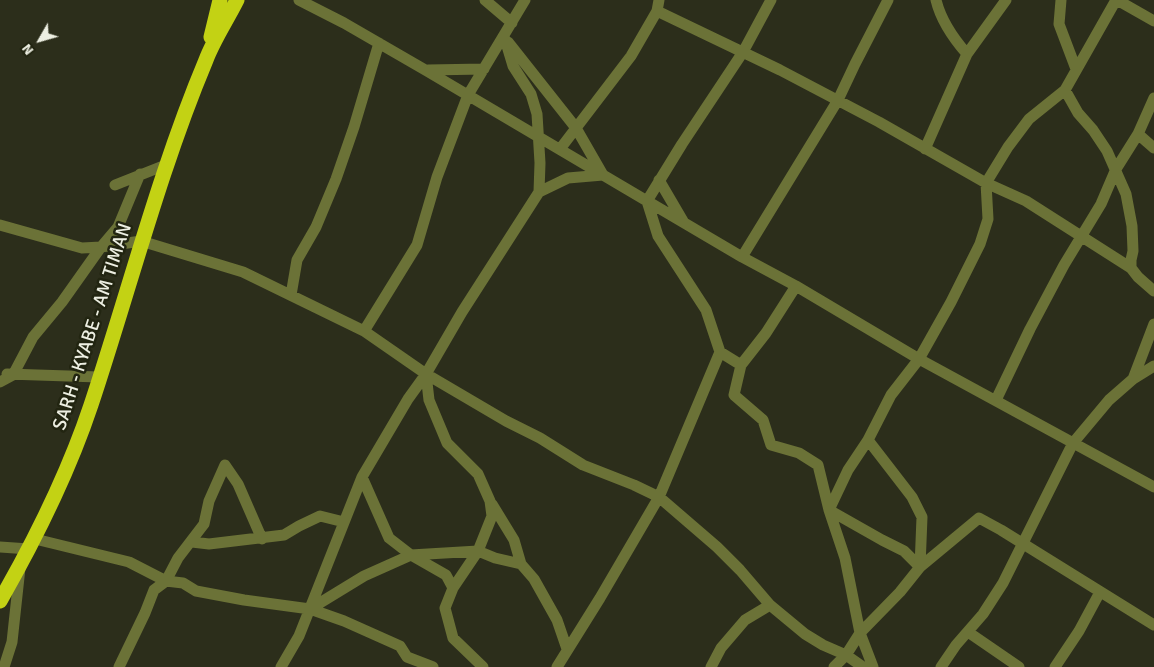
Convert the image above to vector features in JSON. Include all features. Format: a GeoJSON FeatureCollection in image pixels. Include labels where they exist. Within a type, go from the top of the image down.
{"type":"FeatureCollection","features":[{"type":"Feature","properties":{"kind":"highway","name":"SARH - KYABE - AM TIMAN"},"geometry":{"type":"LineString","coordinates":[[206,58],[220,0]]}},
{"type":"Feature","properties":{"kind":"highway","name":"SARH - KYABE - AM TIMAN"},"geometry":{"type":"LineString","coordinates":[[0,601],[32,544],[54,499],[74,449],[100,377],[141,241],[185,112],[206,58],[237,0]]}},
{"type":"Feature","properties":{"kind":"street"},"geometry":{"type":"LineString","coordinates":[[299,0],[427,70],[684,223],[796,286],[919,359],[1154,487]]}},
{"type":"Feature","properties":{"kind":"street"},"geometry":{"type":"LineString","coordinates":[[485,0],[512,23]]}},
{"type":"Feature","properties":{"kind":"street"},"geometry":{"type":"LineString","coordinates":[[364,331],[417,245],[437,177],[468,95],[525,0]]}},
{"type":"Feature","properties":{"kind":"street"},"geometry":{"type":"LineString","coordinates":[[741,365],[720,352],[706,310],[658,236],[647,201],[743,52],[771,0]]}},
{"type":"Feature","properties":{"kind":"street"},"geometry":{"type":"LineString","coordinates":[[742,256],[838,100],[888,0]]}},
{"type":"Feature","properties":{"kind":"street"},"geometry":{"type":"LineString","coordinates":[[936,0],[938,9],[951,35],[967,54]]}},
{"type":"Feature","properties":{"kind":"street"},"geometry":{"type":"LineString","coordinates":[[925,149],[967,54],[1006,0]]}},
{"type":"Feature","properties":{"kind":"street"},"geometry":{"type":"LineString","coordinates":[[1061,0],[1059,24],[1076,69]]}},
{"type":"Feature","properties":{"kind":"street"},"geometry":{"type":"LineString","coordinates":[[829,510],[848,470],[868,440],[891,396],[919,359],[951,302],[980,244],[988,219],[986,183],[1008,147],[1029,119],[1065,90],[1117,0],[1154,21]]}},
{"type":"Feature","properties":{"kind":"street"},"geometry":{"type":"LineString","coordinates":[[560,149],[631,56],[658,6],[838,100],[986,183],[1026,201],[1131,268],[1154,291]]}},
{"type":"Feature","properties":{"kind":"street"},"geometry":{"type":"LineString","coordinates":[[504,36],[576,128],[603,174]]}},
{"type":"Feature","properties":{"kind":"street"},"geometry":{"type":"LineString","coordinates":[[504,36],[513,66],[531,94],[537,114],[539,192]]}},
{"type":"Feature","properties":{"kind":"street"},"geometry":{"type":"LineString","coordinates":[[292,295],[297,260],[316,227],[336,178],[354,127],[379,43]]}},
{"type":"Feature","properties":{"kind":"street"},"geometry":{"type":"LineString","coordinates":[[427,70],[484,69]]}},
{"type":"Feature","properties":{"kind":"street"},"geometry":{"type":"LineString","coordinates":[[1065,90],[1078,113],[1093,130],[1107,152],[1126,194],[1132,226],[1133,251],[1131,268]]}},
{"type":"Feature","properties":{"kind":"street"},"geometry":{"type":"LineString","coordinates":[[996,400],[1030,329],[1100,204],[1116,169],[1138,134],[1154,98]]}},
{"type":"Feature","properties":{"kind":"street"},"geometry":{"type":"LineString","coordinates":[[1138,134],[1154,148]]}},
{"type":"Feature","properties":{"kind":"street"},"geometry":{"type":"LineString","coordinates":[[115,184],[168,164]]}},
{"type":"Feature","properties":{"kind":"street"},"geometry":{"type":"LineString","coordinates":[[0,382],[13,375],[33,337],[62,302],[101,247],[118,227],[140,174]]}},
{"type":"Feature","properties":{"kind":"street"},"geometry":{"type":"LineString","coordinates":[[281,667],[299,636],[362,477],[462,312],[539,192],[568,178],[603,174]]}},
{"type":"Feature","properties":{"kind":"street"},"geometry":{"type":"LineString","coordinates":[[659,180],[684,223]]}},
{"type":"Feature","properties":{"kind":"street"},"geometry":{"type":"LineString","coordinates":[[0,225],[82,248],[141,241],[243,272],[364,331],[426,374],[506,421],[540,438],[583,465],[634,484],[659,497],[717,547],[770,605],[805,634],[823,645],[846,655],[863,667]]}},
{"type":"Feature","properties":{"kind":"street"},"geometry":{"type":"LineString","coordinates":[[796,286],[766,333],[741,365],[734,395],[763,420],[771,444],[799,453],[818,465],[829,510],[845,558],[860,633],[873,667]]}},
{"type":"Feature","properties":{"kind":"street"},"geometry":{"type":"LineString","coordinates":[[1133,379],[1154,324]]}},
{"type":"Feature","properties":{"kind":"street"},"geometry":{"type":"LineString","coordinates":[[557,667],[659,497],[720,352]]}},
{"type":"Feature","properties":{"kind":"street"},"geometry":{"type":"LineString","coordinates":[[942,667],[956,645],[983,614],[1003,583],[1073,442],[1109,400],[1133,379],[1154,366]]}},
{"type":"Feature","properties":{"kind":"street"},"geometry":{"type":"LineString","coordinates":[[0,373],[100,377]]}},
{"type":"Feature","properties":{"kind":"street"},"geometry":{"type":"LineString","coordinates":[[426,374],[429,400],[447,443],[478,474],[490,501],[514,540],[522,564],[534,580],[557,620],[567,649]]}},
{"type":"Feature","properties":{"kind":"street"},"geometry":{"type":"LineString","coordinates":[[868,440],[912,497],[922,518],[920,567]]}},
{"type":"Feature","properties":{"kind":"street"},"geometry":{"type":"LineString","coordinates":[[119,667],[146,613],[154,590],[166,581],[178,558],[204,524],[209,501],[225,465],[238,484],[262,539]]}},
{"type":"Feature","properties":{"kind":"street"},"geometry":{"type":"LineString","coordinates":[[362,477],[389,538],[411,555],[446,575],[453,588]]}},
{"type":"Feature","properties":{"kind":"street"},"geometry":{"type":"LineString","coordinates":[[483,667],[453,638],[445,608],[453,588],[478,551],[492,516],[490,501]]}},
{"type":"Feature","properties":{"kind":"street"},"geometry":{"type":"LineString","coordinates":[[829,510],[904,551],[920,567]]}},
{"type":"Feature","properties":{"kind":"street"},"geometry":{"type":"LineString","coordinates":[[192,542],[210,544],[284,535],[320,516],[344,522]]}},
{"type":"Feature","properties":{"kind":"street"},"geometry":{"type":"LineString","coordinates":[[834,667],[846,655],[860,633],[900,592],[920,567],[978,518],[1154,625]]}},
{"type":"Feature","properties":{"kind":"street"},"geometry":{"type":"LineString","coordinates":[[0,547],[32,544],[129,562],[166,581],[184,582],[196,591],[310,609],[344,621],[400,646],[407,657],[433,667]]}},
{"type":"Feature","properties":{"kind":"street"},"geometry":{"type":"LineString","coordinates":[[310,609],[364,576],[411,555],[478,551],[494,558],[522,564]]}},
{"type":"Feature","properties":{"kind":"street"},"geometry":{"type":"LineString","coordinates":[[4,667],[12,642],[20,566]]}},
{"type":"Feature","properties":{"kind":"street"},"geometry":{"type":"LineString","coordinates":[[1055,667],[1079,631],[1100,592]]}},
{"type":"Feature","properties":{"kind":"street"},"geometry":{"type":"LineString","coordinates":[[711,667],[721,648],[745,620],[770,605]]}},
{"type":"Feature","properties":{"kind":"street"},"geometry":{"type":"LineString","coordinates":[[968,632],[1019,667]]}}]}
